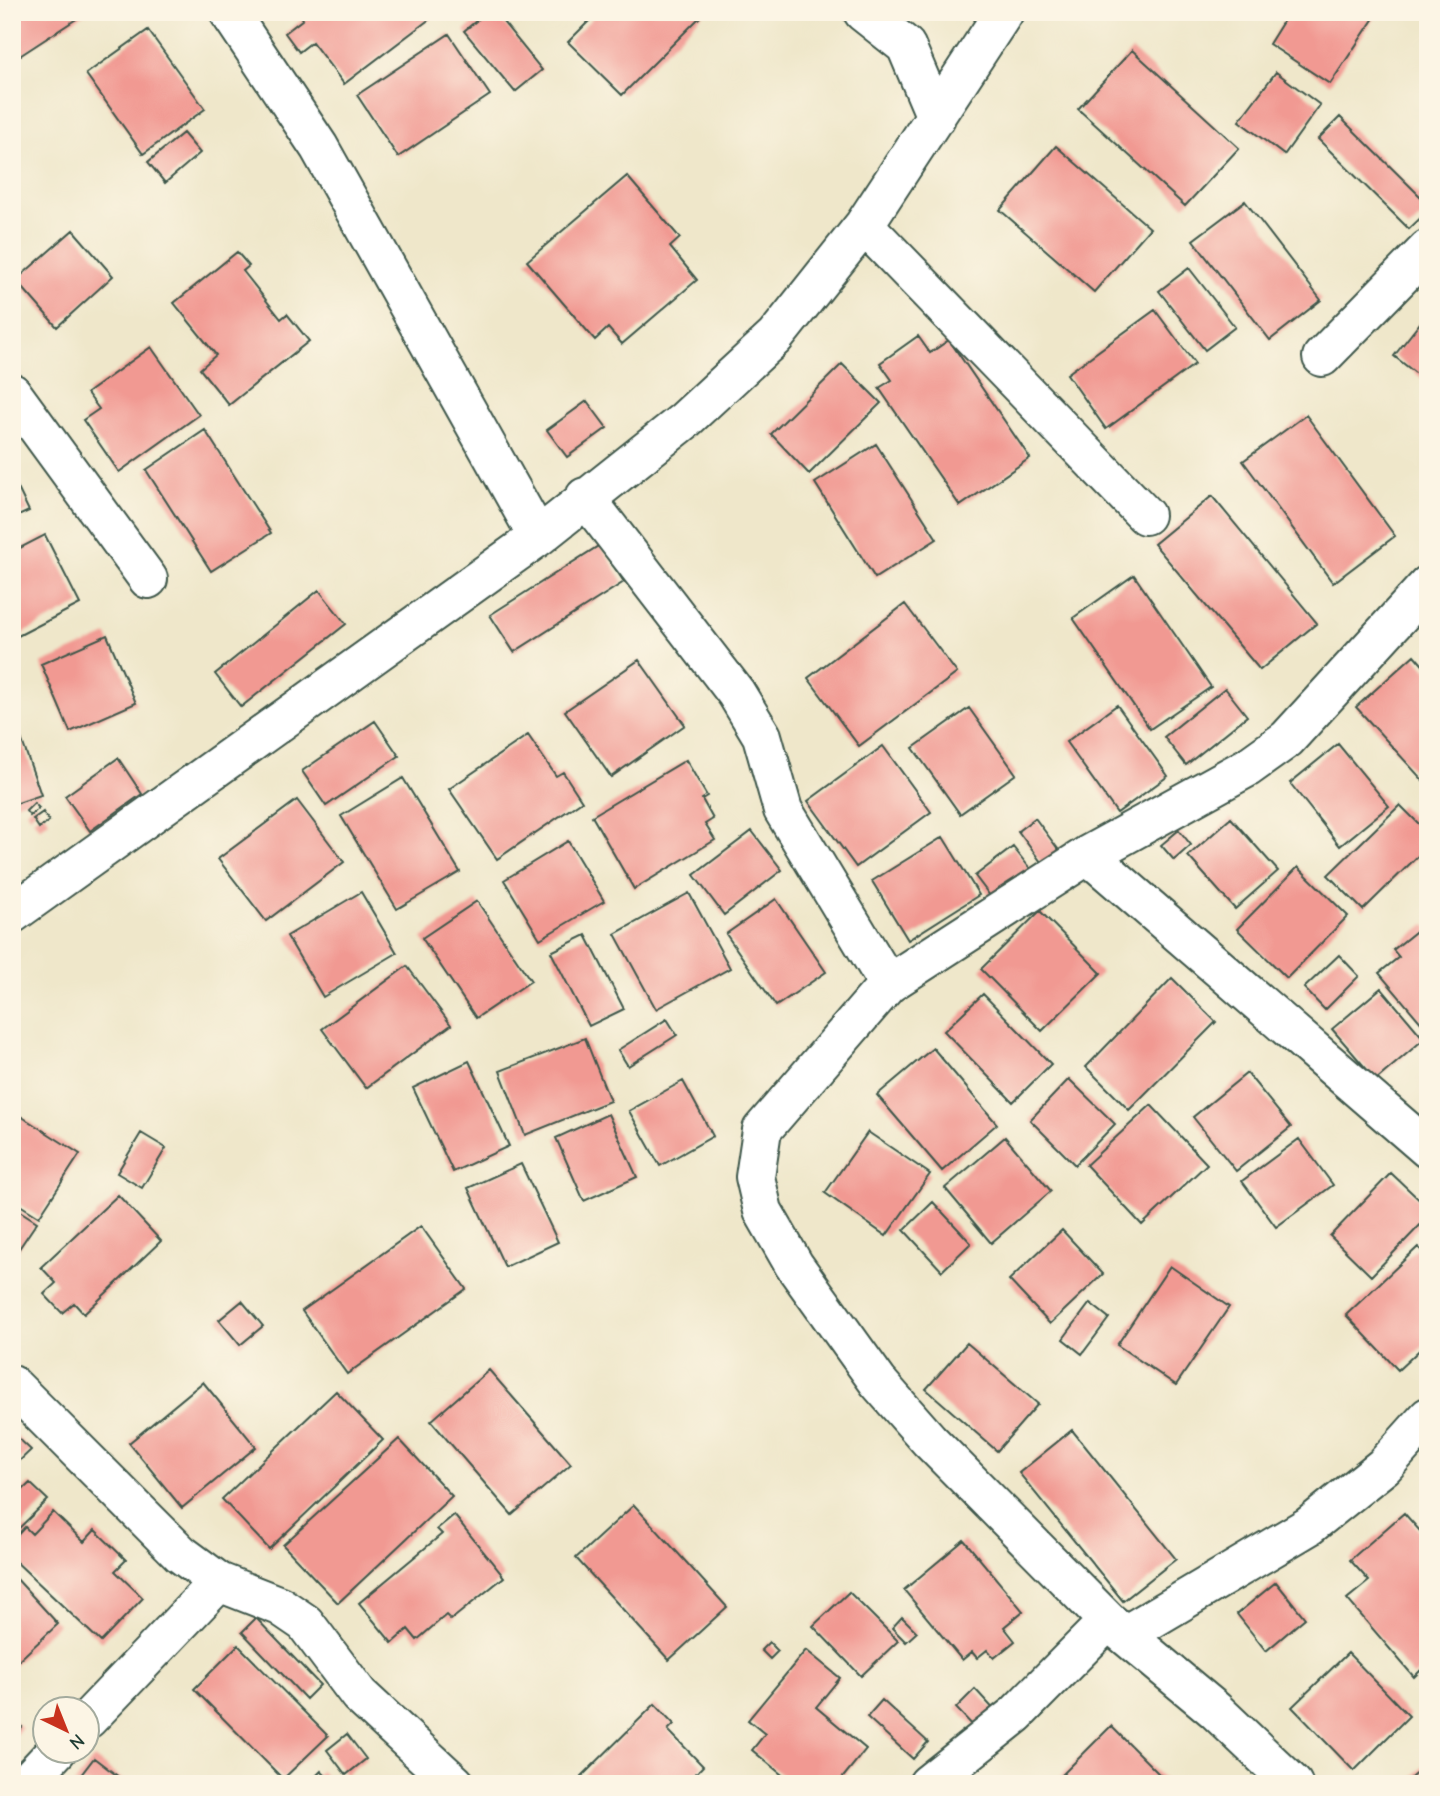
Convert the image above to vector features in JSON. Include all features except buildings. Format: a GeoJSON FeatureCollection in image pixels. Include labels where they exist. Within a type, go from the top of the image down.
{"type":"FeatureCollection","features":[{"type":"Feature","properties":{"kind":"street"},"geometry":{"type":"LineString","coordinates":[[229,12],[319,148],[538,537]]}},
{"type":"Feature","properties":{"kind":"street"},"geometry":{"type":"LineString","coordinates":[[863,12],[906,46],[936,117]]}},
{"type":"Feature","properties":{"kind":"street"},"geometry":{"type":"LineString","coordinates":[[12,914],[538,537],[684,421],[775,337],[864,225],[1004,12]]}},
{"type":"Feature","properties":{"kind":"street"},"geometry":{"type":"LineString","coordinates":[[864,225],[1145,515]]}},
{"type":"Feature","properties":{"kind":"street"},"geometry":{"type":"LineString","coordinates":[[1322,357],[1428,249]]}},
{"type":"Feature","properties":{"kind":"street"},"geometry":{"type":"LineString","coordinates":[[12,393],[148,579]]}},
{"type":"Feature","properties":{"kind":"street"},"geometry":{"type":"LineString","coordinates":[[585,497],[736,693],[761,736],[783,810],[888,984]]}},
{"type":"Feature","properties":{"kind":"street"},"geometry":{"type":"LineString","coordinates":[[1293,1784],[1215,1710],[1117,1628],[929,1440],[878,1382],[794,1265],[763,1210],[755,1177],[762,1130],[888,984],[1088,855],[1248,767],[1287,739],[1428,585]]}},
{"type":"Feature","properties":{"kind":"street"},"geometry":{"type":"LineString","coordinates":[[1088,855],[1428,1149]]}},
{"type":"Feature","properties":{"kind":"street"},"geometry":{"type":"LineString","coordinates":[[12,1385],[181,1554],[219,1582],[280,1606],[305,1623],[359,1695],[455,1784]]}},
{"type":"Feature","properties":{"kind":"street"},"geometry":{"type":"LineString","coordinates":[[928,1784],[1117,1628],[1309,1526],[1384,1466],[1428,1417]]}},
{"type":"Feature","properties":{"kind":"street"},"geometry":{"type":"LineString","coordinates":[[102,1704],[219,1582]]}},
{"type":"Feature","properties":{"kind":"street"},"geometry":{"type":"LineString","coordinates":[[25,1784],[44,1764]]}}]}
